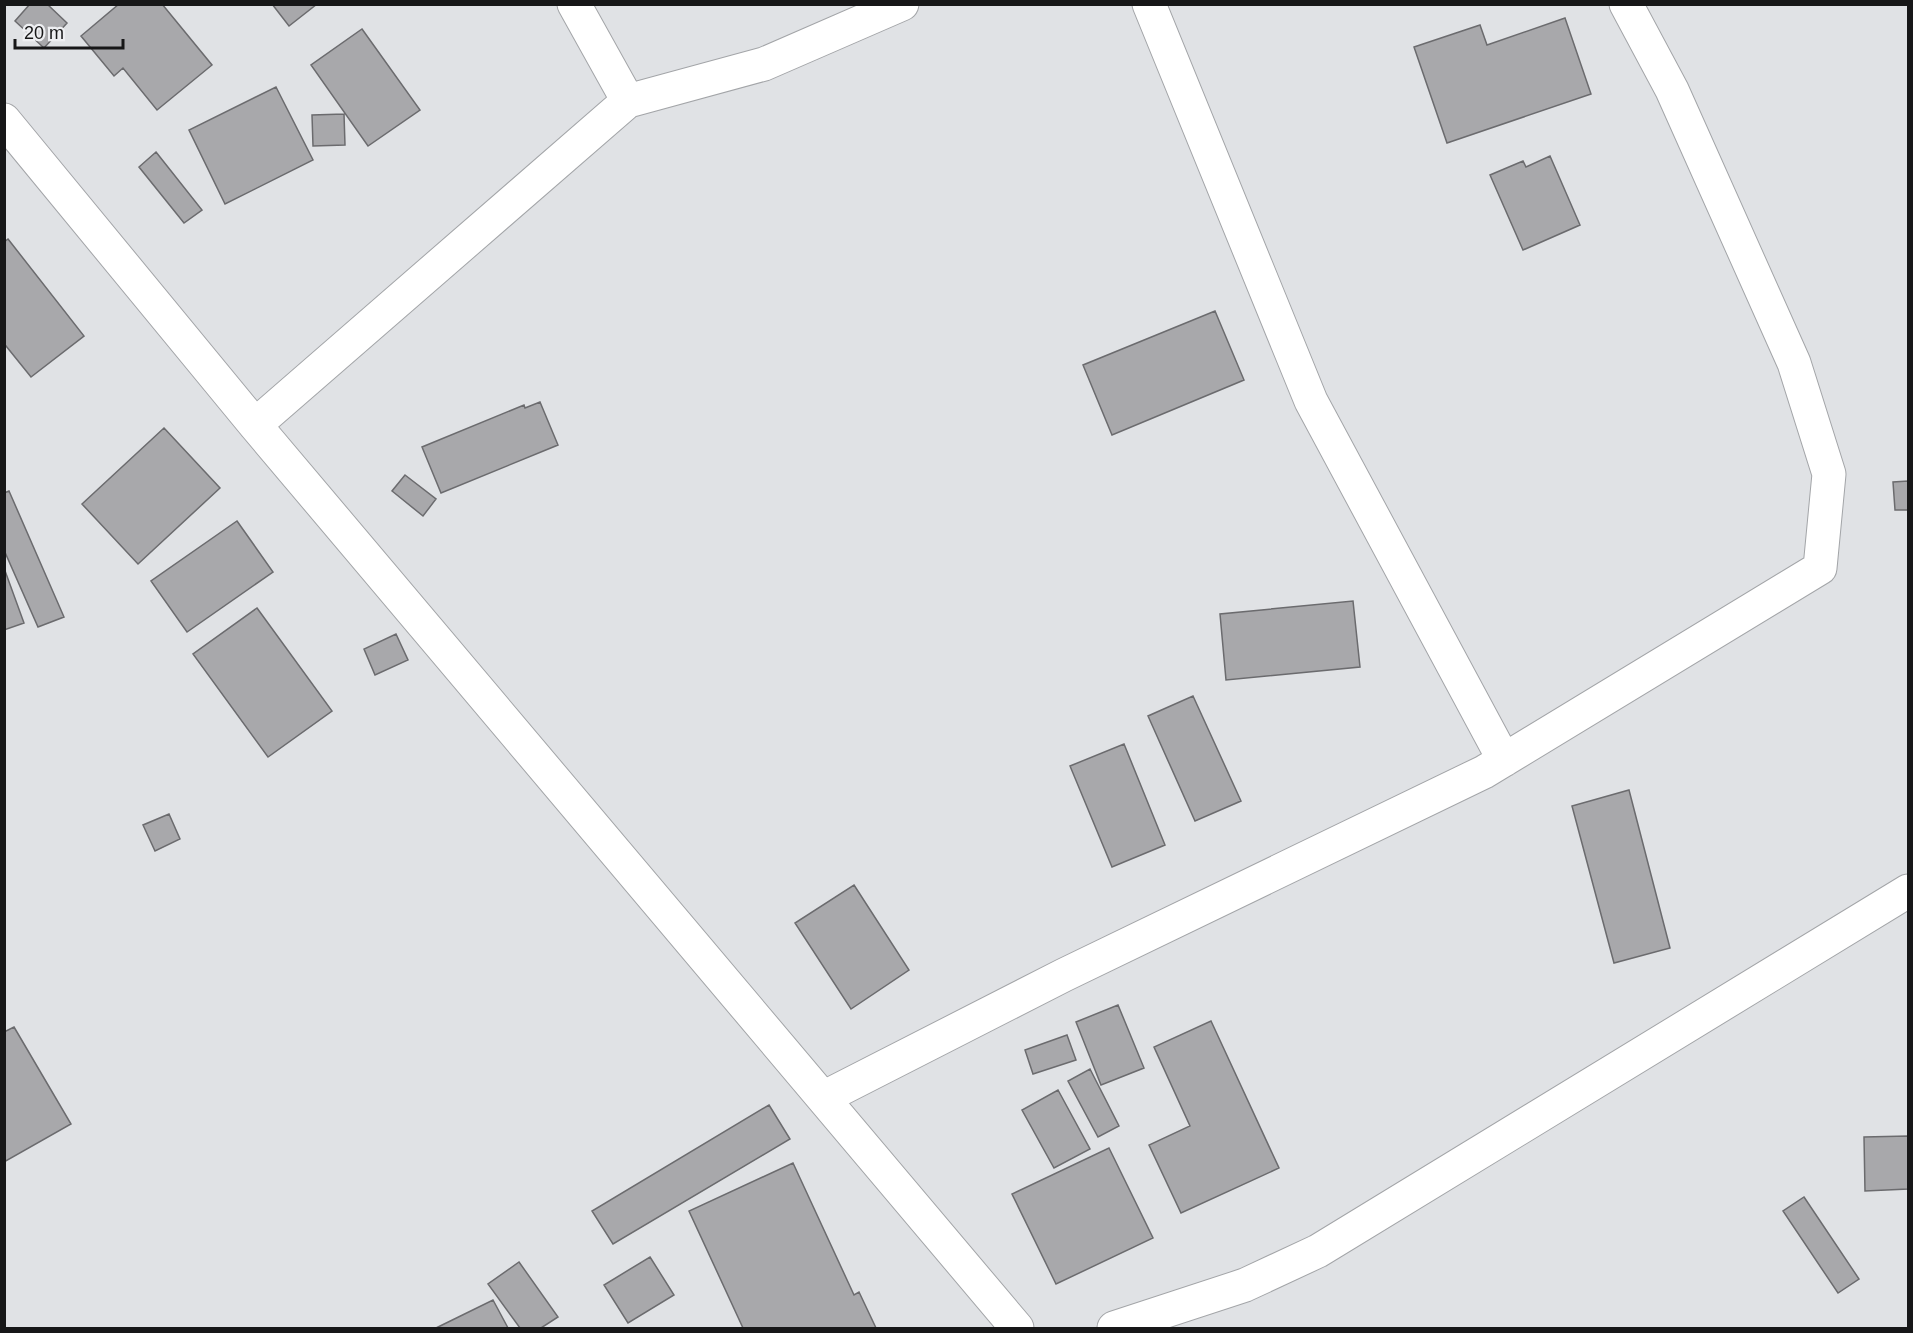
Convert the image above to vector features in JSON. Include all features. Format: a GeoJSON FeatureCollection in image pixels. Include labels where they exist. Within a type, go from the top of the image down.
{"type":"FeatureCollection","features":[{"type":"Feature","properties":{"kind":"street"},"geometry":{"type":"LineString","coordinates":[[574,4],[628,101]]}},
{"type":"Feature","properties":{"kind":"street"},"geometry":{"type":"LineString","coordinates":[[255,424],[628,101],[764,64],[902,4]]}},
{"type":"Feature","properties":{"kind":"street"},"geometry":{"type":"LineString","coordinates":[[1149,4],[1311,401],[1504,760]]}},
{"type":"Feature","properties":{"kind":"street"},"geometry":{"type":"LineString","coordinates":[[823,1098],[1064,975],[1484,772],[1821,568],[1829,474],[1794,363],[1672,90],[1626,4]]}},
{"type":"Feature","properties":{"kind":"street"},"geometry":{"type":"LineString","coordinates":[[4,120],[255,424],[1017,1329]]}},
{"type":"Feature","properties":{"kind":"street"},"geometry":{"type":"LineString","coordinates":[[1114,1329],[1245,1286],[1318,1251],[1908,891]]}},
{"type":"Feature","properties":{"kind":"building"},"geometry":{"type":"Polygon","coordinates":[[[30,4],[47,4],[67,23],[44,48],[15,21],[30,4]]]}},
{"type":"Feature","properties":{"kind":"building"},"geometry":{"type":"Polygon","coordinates":[[[119,4],[162,4],[212,65],[157,110],[123,68],[114,76],[81,36],[119,4]]]}},
{"type":"Feature","properties":{"kind":"building"},"geometry":{"type":"Polygon","coordinates":[[[272,4],[317,4],[289,26],[272,4]]]}},
{"type":"Feature","properties":{"kind":"building"},"geometry":{"type":"Polygon","coordinates":[[[1565,18],[1591,94],[1447,143],[1414,47],[1480,25],[1487,45],[1565,18]]]}},
{"type":"Feature","properties":{"kind":"building"},"geometry":{"type":"Polygon","coordinates":[[[362,29],[420,110],[368,146],[311,65],[362,29]]]}},
{"type":"Feature","properties":{"kind":"building"},"geometry":{"type":"Polygon","coordinates":[[[276,87],[313,160],[225,204],[189,130],[276,87]]]}},
{"type":"Feature","properties":{"kind":"building"},"geometry":{"type":"Polygon","coordinates":[[[344,114],[345,145],[313,146],[312,115],[344,114]]]}},
{"type":"Feature","properties":{"kind":"building"},"geometry":{"type":"Polygon","coordinates":[[[156,152],[202,210],[184,223],[139,167],[156,152]]]}},
{"type":"Feature","properties":{"kind":"building"},"geometry":{"type":"Polygon","coordinates":[[[1550,156],[1580,225],[1523,250],[1490,175],[1523,161],[1526,167],[1550,156]]]}},
{"type":"Feature","properties":{"kind":"building"},"geometry":{"type":"Polygon","coordinates":[[[8,239],[84,336],[31,377],[6,346],[4,347],[4,242],[8,239]]]}},
{"type":"Feature","properties":{"kind":"building"},"geometry":{"type":"Polygon","coordinates":[[[1215,311],[1244,380],[1112,435],[1083,365],[1215,311]]]}},
{"type":"Feature","properties":{"kind":"building"},"geometry":{"type":"Polygon","coordinates":[[[540,402],[558,445],[441,493],[422,447],[524,405],[525,408],[540,402]]]}},
{"type":"Feature","properties":{"kind":"building"},"geometry":{"type":"Polygon","coordinates":[[[164,428],[220,488],[138,564],[82,504],[164,428]]]}},
{"type":"Feature","properties":{"kind":"building"},"geometry":{"type":"Polygon","coordinates":[[[405,475],[436,499],[423,516],[392,491],[405,475]]]}},
{"type":"Feature","properties":{"kind":"building"},"geometry":{"type":"Polygon","coordinates":[[[1908,481],[1908,510],[1895,510],[1893,482],[1908,481]]]}},
{"type":"Feature","properties":{"kind":"building"},"geometry":{"type":"Polygon","coordinates":[[[9,491],[64,617],[38,627],[4,550],[4,493],[9,491]]]}},
{"type":"Feature","properties":{"kind":"building"},"geometry":{"type":"Polygon","coordinates":[[[237,521],[273,572],[187,632],[151,581],[237,521]]]}},
{"type":"Feature","properties":{"kind":"building"},"geometry":{"type":"Polygon","coordinates":[[[4,568],[24,623],[4,630],[4,568]]]}},
{"type":"Feature","properties":{"kind":"building"},"geometry":{"type":"Polygon","coordinates":[[[1353,601],[1360,667],[1226,680],[1220,614],[1353,601]]]}},
{"type":"Feature","properties":{"kind":"building"},"geometry":{"type":"Polygon","coordinates":[[[257,608],[332,711],[268,757],[193,654],[257,608]]]}},
{"type":"Feature","properties":{"kind":"building"},"geometry":{"type":"Polygon","coordinates":[[[396,634],[408,660],[375,675],[364,649],[396,634]]]}},
{"type":"Feature","properties":{"kind":"building"},"geometry":{"type":"Polygon","coordinates":[[[1193,696],[1241,801],[1195,821],[1148,716],[1193,696]]]}},
{"type":"Feature","properties":{"kind":"building"},"geometry":{"type":"Polygon","coordinates":[[[1124,744],[1165,845],[1112,867],[1070,766],[1124,744]]]}},
{"type":"Feature","properties":{"kind":"building"},"geometry":{"type":"Polygon","coordinates":[[[1629,790],[1670,948],[1614,963],[1572,806],[1629,790]]]}},
{"type":"Feature","properties":{"kind":"building"},"geometry":{"type":"Polygon","coordinates":[[[169,814],[180,839],[155,851],[143,825],[169,814]]]}},
{"type":"Feature","properties":{"kind":"building"},"geometry":{"type":"Polygon","coordinates":[[[854,885],[909,970],[851,1009],[795,923],[854,885]]]}},
{"type":"Feature","properties":{"kind":"building"},"geometry":{"type":"Polygon","coordinates":[[[1118,1005],[1144,1068],[1101,1085],[1076,1022],[1118,1005]]]}},
{"type":"Feature","properties":{"kind":"building"},"geometry":{"type":"Polygon","coordinates":[[[1211,1021],[1279,1168],[1181,1213],[1149,1145],[1190,1126],[1154,1047],[1211,1021]]]}},
{"type":"Feature","properties":{"kind":"building"},"geometry":{"type":"Polygon","coordinates":[[[14,1027],[71,1124],[4,1162],[4,1032],[14,1027]]]}},
{"type":"Feature","properties":{"kind":"building"},"geometry":{"type":"Polygon","coordinates":[[[1067,1035],[1076,1060],[1033,1074],[1025,1050],[1067,1035]]]}},
{"type":"Feature","properties":{"kind":"building"},"geometry":{"type":"Polygon","coordinates":[[[1090,1069],[1119,1126],[1098,1137],[1068,1081],[1090,1069]]]}},
{"type":"Feature","properties":{"kind":"building"},"geometry":{"type":"Polygon","coordinates":[[[1058,1090],[1090,1149],[1054,1168],[1022,1110],[1058,1090]]]}},
{"type":"Feature","properties":{"kind":"building"},"geometry":{"type":"Polygon","coordinates":[[[769,1105],[790,1139],[613,1244],[592,1211],[769,1105]]]}},
{"type":"Feature","properties":{"kind":"building"},"geometry":{"type":"Polygon","coordinates":[[[1908,1136],[1908,1189],[1865,1191],[1864,1137],[1908,1136]]]}},
{"type":"Feature","properties":{"kind":"building"},"geometry":{"type":"Polygon","coordinates":[[[1109,1148],[1153,1238],[1056,1284],[1012,1194],[1109,1148]]]}},
{"type":"Feature","properties":{"kind":"building"},"geometry":{"type":"Polygon","coordinates":[[[793,1163],[854,1295],[859,1292],[876,1328],[743,1328],[689,1211],[793,1163]]]}},
{"type":"Feature","properties":{"kind":"building"},"geometry":{"type":"Polygon","coordinates":[[[1804,1197],[1859,1279],[1838,1293],[1783,1211],[1804,1197]]]}},
{"type":"Feature","properties":{"kind":"building"},"geometry":{"type":"Polygon","coordinates":[[[650,1257],[674,1295],[628,1323],[604,1285],[650,1257]]]}},
{"type":"Feature","properties":{"kind":"building"},"geometry":{"type":"Polygon","coordinates":[[[519,1262],[558,1317],[541,1328],[520,1328],[488,1284],[519,1262]]]}},
{"type":"Feature","properties":{"kind":"building"},"geometry":{"type":"Polygon","coordinates":[[[493,1300],[508,1328],[436,1328],[493,1300]]]}}]}
